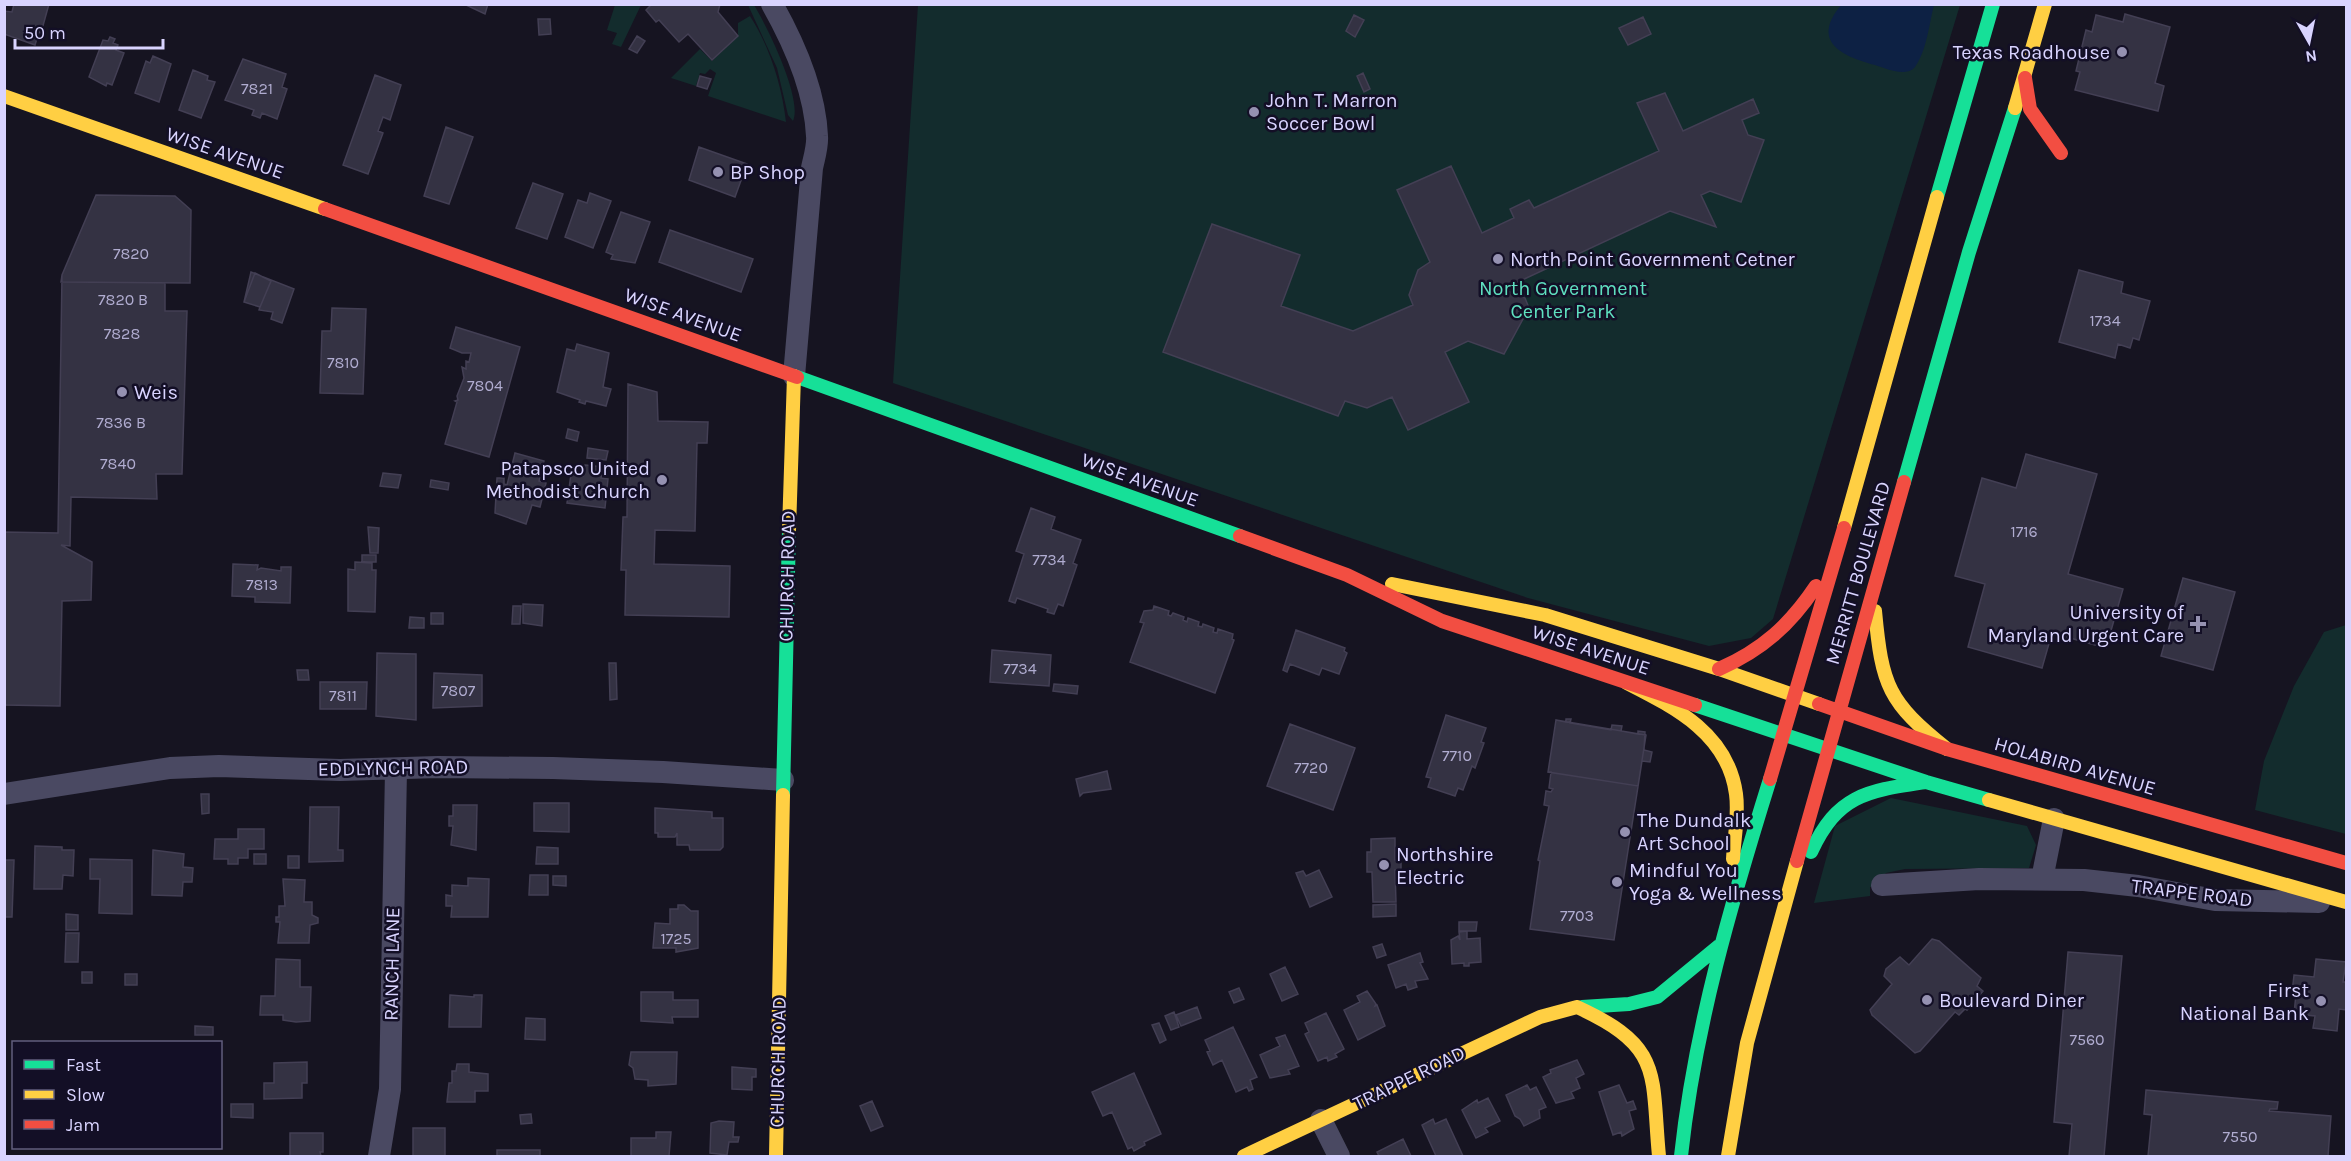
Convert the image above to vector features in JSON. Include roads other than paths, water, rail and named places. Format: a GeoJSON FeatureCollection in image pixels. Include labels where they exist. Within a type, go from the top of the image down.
{"type":"FeatureCollection","features":[{"type":"Feature","properties":{"kind":"main road","name":"MERRITT BOULEVARD"},"geometry":{"type":"LineString","coordinates":[[1681,1156],[1695,1045],[1719,945],[1796,696],[1931,211],[1993,4]]}},
{"type":"Feature","properties":{"kind":"main road","name":"MERRITT BOULEVARD"},"geometry":{"type":"LineString","coordinates":[[1728,1156],[1745,1053],[1778,928],[1969,252],[2025,78],[2045,4]]}},
{"type":"Feature","properties":{"kind":"main road"},"geometry":{"type":"LineString","coordinates":[[2025,78],[2030,109],[2046,135],[2061,153]]}},
{"type":"Feature","properties":{"kind":"main road","name":"WISE AVENUE"},"geometry":{"type":"LineString","coordinates":[[4,96],[1347,575],[1442,621],[1828,750]]}},
{"type":"Feature","properties":{"kind":"main road","name":"CHURCH ROAD"},"geometry":{"type":"LineString","coordinates":[[776,1156],[794,376]]}},
{"type":"Feature","properties":{"kind":"main road"},"geometry":{"type":"LineString","coordinates":[[1719,669],[1748,657],[1778,637],[1795,619],[1832,562]]}},
{"type":"Feature","properties":{"kind":"main road","name":"WISE AVENUE"},"geometry":{"type":"LineString","coordinates":[[1347,575],[1545,615],[1719,669],[1796,696]]}},
{"type":"Feature","properties":{"kind":"main road"},"geometry":{"type":"LineString","coordinates":[[1873,591],[1878,655],[1886,689],[1907,719],[1947,749]]}},
{"type":"Feature","properties":{"kind":"main road"},"geometry":{"type":"LineString","coordinates":[[1627,683],[1695,720],[1724,757],[1736,795],[1730,906]]}},
{"type":"Feature","properties":{"kind":"main road","name":"HOLABIRD AVENUE"},"geometry":{"type":"LineString","coordinates":[[1796,696],[1947,749],[2346,863]]}},
{"type":"Feature","properties":{"kind":"main road"},"geometry":{"type":"LineString","coordinates":[[1828,750],[1926,782],[2344,902]]}},
{"type":"Feature","properties":{"kind":"main road"},"geometry":{"type":"LineString","coordinates":[[1778,928],[1823,826],[1835,813],[1847,803],[1876,791],[1926,782]]}},
{"type":"Feature","properties":{"kind":"main road","name":"TRAPPE ROAD"},"geometry":{"type":"LineString","coordinates":[[1244,1156],[1529,1022],[1577,1007],[1640,1002],[1657,997],[1674,986],[1719,945]]}},
{"type":"Feature","properties":{"kind":"main road"},"geometry":{"type":"LineString","coordinates":[[1577,1007],[1609,1020],[1625,1032],[1643,1056],[1655,1091],[1659,1156]]}},
{"type":"Feature","properties":{"kind":"street","name":"CHURCH ROAD"},"geometry":{"type":"LineString","coordinates":[[772,4],[800,63],[810,95],[818,138],[812,168],[794,376]]}},
{"type":"Feature","properties":{"kind":"street","name":"EDDLYNCH ROAD"},"geometry":{"type":"LineString","coordinates":[[4,794],[170,768],[219,766],[396,770],[438,767],[553,768],[783,780]]}},
{"type":"Feature","properties":{"kind":"street","name":"RANCH LANE"},"geometry":{"type":"LineString","coordinates":[[379,1156],[390,1089],[396,770]]}},
{"type":"Feature","properties":{"kind":"street"},"geometry":{"type":"LineString","coordinates":[[2042,879],[2054,819]]}},
{"type":"Feature","properties":{"kind":"street","name":"TRAPPE ROAD"},"geometry":{"type":"LineString","coordinates":[[1882,885],[1979,879],[2042,879],[2138,886],[2215,900],[2344,902]]}},
{"type":"Feature","properties":{"kind":"street"},"geometry":{"type":"LineString","coordinates":[[1322,1120],[1339,1156]]}},
{"type":"Feature","properties":{"kind":"water"},"geometry":{"type":"Polygon","coordinates":[[[1842,4],[1934,5],[1925,45],[1915,67],[1908,71],[1896,71],[1841,52],[1829,37],[1829,28],[1842,4]]]}},
{"type":"Feature","properties":{"kind":"place","name":"Texas Roadhouse"},"geometry":{"type":"Point","coordinates":[2122,52]}},
{"type":"Feature","properties":{"kind":"place","name":"John T. Marron Soccer Bowl"},"geometry":{"type":"Point","coordinates":[1254,112]}},
{"type":"Feature","properties":{"kind":"place","name":"BP Shop"},"geometry":{"type":"Point","coordinates":[718,172]}},
{"type":"Feature","properties":{"kind":"place","name":"North Point Government Cetner"},"geometry":{"type":"Point","coordinates":[1498,259]}},
{"type":"Feature","properties":{"kind":"place","name":"Weis"},"geometry":{"type":"Point","coordinates":[122,392]}},
{"type":"Feature","properties":{"kind":"place","name":"Patapsco United Methodist Church"},"geometry":{"type":"Point","coordinates":[662,480]}},
{"type":"Feature","properties":{"kind":"place","name":"University of Maryland Urgent Care"},"geometry":{"type":"Point","coordinates":[2198,624]}},
{"type":"Feature","properties":{"kind":"place","name":"The Dundalk Art School"},"geometry":{"type":"Point","coordinates":[1625,832]}},
{"type":"Feature","properties":{"kind":"place","name":"Northshire Electric"},"geometry":{"type":"Point","coordinates":[1384,865]}},
{"type":"Feature","properties":{"kind":"place","name":"Mindful You Yoga & Wellness"},"geometry":{"type":"Point","coordinates":[1617,882]}},
{"type":"Feature","properties":{"kind":"place","name":"Boulevard Diner"},"geometry":{"type":"Point","coordinates":[1927,1000]}},
{"type":"Feature","properties":{"kind":"place","name":"First National Bank"},"geometry":{"type":"Point","coordinates":[2321,1001]}},
{"type":"Feature","properties":{"kind":"park label","name":"North Government Center Park"},"geometry":{"type":"Point","coordinates":[1563,300]}}]}
